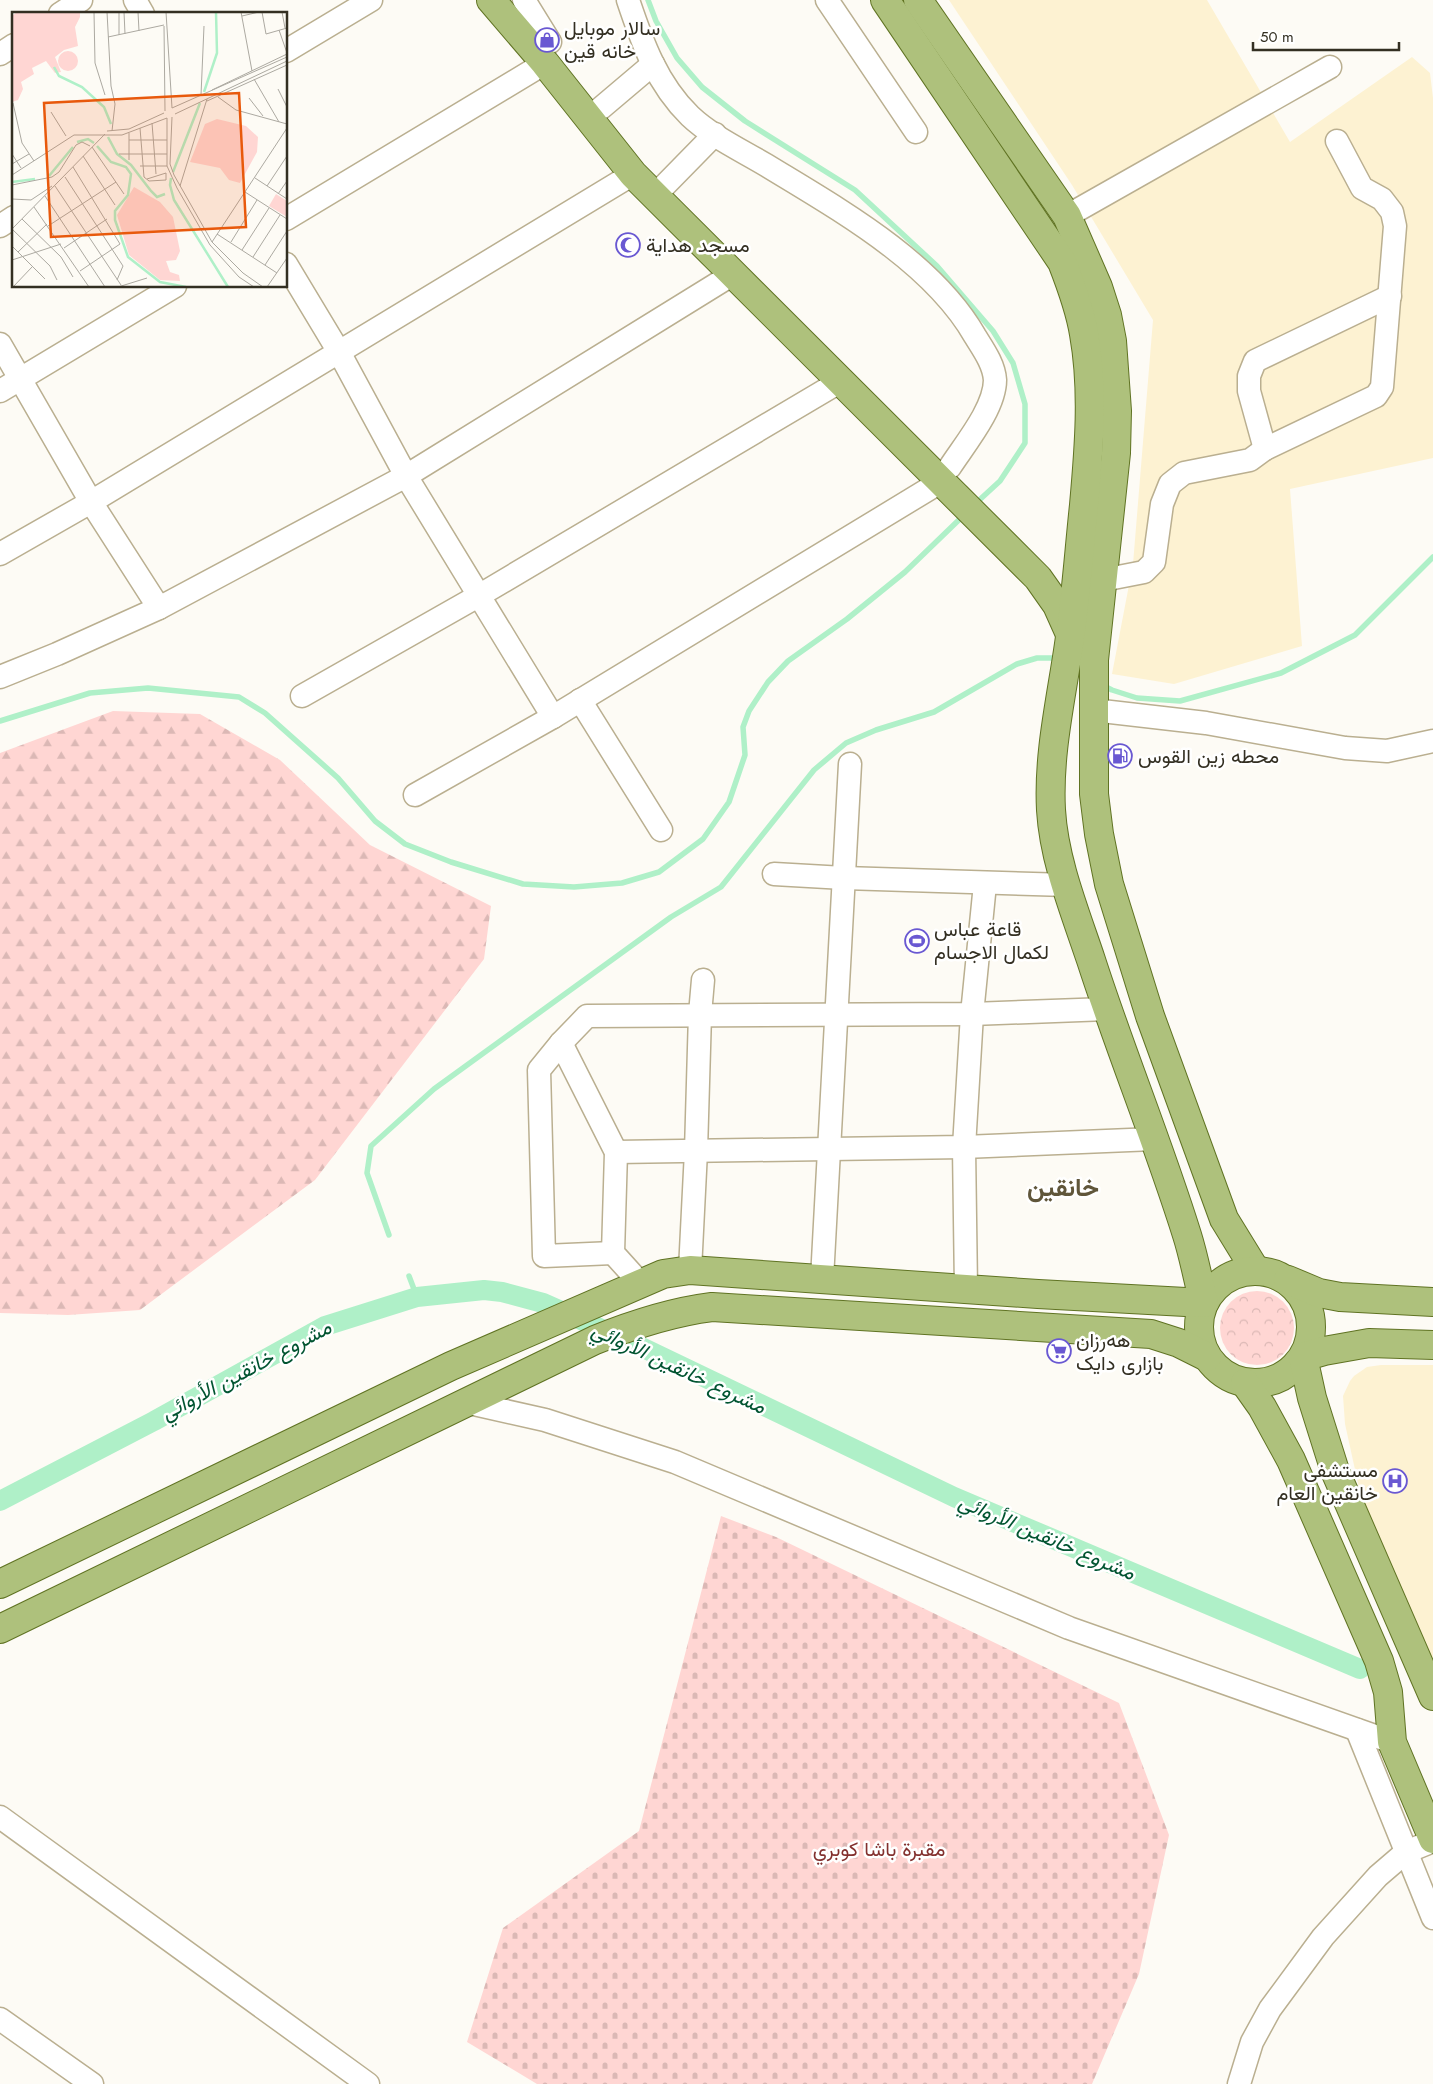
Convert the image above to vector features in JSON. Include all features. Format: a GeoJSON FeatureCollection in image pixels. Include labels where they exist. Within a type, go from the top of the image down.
{"type":"FeatureCollection","features":[{"type":"Feature","properties":{"kind":"main road"},"geometry":{"type":"LineString","coordinates":[[491,0],[548,53],[601,108],[646,166],[950,478],[1003,530],[1056,572],[1098,626]]}},
{"type":"Feature","properties":{"kind":"main road"},"geometry":{"type":"LineString","coordinates":[[512,0],[633,174],[841,381],[950,478]]}},
{"type":"Feature","properties":{"kind":"main road"},"geometry":{"type":"LineString","coordinates":[[886,0],[1062,262],[1076,301],[1084,334],[1089,382],[1089,424],[1076,596],[1053,742],[1051,781],[1056,845],[1066,886],[1110,1020],[1154,1139],[1187,1237],[1204,1302]]}},
{"type":"Feature","properties":{"kind":"main road"},"geometry":{"type":"LineString","coordinates":[[918,0],[1067,216],[1098,287],[1107,315],[1112,341],[1117,411],[1116,453],[1094,660],[1094,794],[1099,834],[1109,884],[1150,1016],[1224,1219],[1256,1271]]}},
{"type":"Feature","properties":{"kind":"main road"},"geometry":{"type":"LineString","coordinates":[[1003,530],[1048,591],[1069,640]]}},
{"type":"Feature","properties":{"kind":"main road"},"geometry":{"type":"LineString","coordinates":[[1056,845],[1099,834]]}},
{"type":"Feature","properties":{"kind":"main road"},"geometry":{"type":"LineString","coordinates":[[1110,1020],[1150,1016]]}},
{"type":"Feature","properties":{"kind":"main road"},"geometry":{"type":"LineString","coordinates":[[0,1584],[451,1366],[663,1274],[690,1270],[966,1289],[1204,1302]]}},
{"type":"Feature","properties":{"kind":"main road"},"geometry":{"type":"LineString","coordinates":[[690,1270],[695,1309]]}},
{"type":"Feature","properties":{"kind":"main road"},"geometry":{"type":"LineString","coordinates":[[1283,1278],[1297,1290],[1309,1313],[1311,1322],[1310,1340],[1303,1357],[1292,1370],[1278,1379],[1261,1384],[1244,1383],[1223,1374],[1216,1369],[1207,1357],[1200,1340],[1198,1321],[1204,1302],[1213,1289],[1225,1279],[1240,1272],[1256,1271],[1270,1273],[1283,1278],[1319,1293],[1340,1297],[1433,1302]]}},
{"type":"Feature","properties":{"kind":"main road"},"geometry":{"type":"LineString","coordinates":[[0,1630],[464,1402],[595,1340],[621,1329],[695,1309],[712,1307],[1151,1334],[1179,1343],[1207,1357]]}},
{"type":"Feature","properties":{"kind":"main road"},"geometry":{"type":"LineString","coordinates":[[1303,1357],[1324,1351],[1370,1343],[1433,1345]]}},
{"type":"Feature","properties":{"kind":"main road"},"geometry":{"type":"LineString","coordinates":[[1303,1357],[1314,1406],[1335,1470],[1430,1682]]}},
{"type":"Feature","properties":{"kind":"main road"},"geometry":{"type":"LineString","coordinates":[[1244,1383],[1262,1407],[1291,1460],[1376,1652],[1388,1692],[1392,1742],[1433,1840]]}},
{"type":"Feature","properties":{"kind":"street"},"geometry":{"type":"LineString","coordinates":[[63,12],[81,0]]}},
{"type":"Feature","properties":{"kind":"street"},"geometry":{"type":"LineString","coordinates":[[135,0],[142,12]]}},
{"type":"Feature","properties":{"kind":"street"},"geometry":{"type":"LineString","coordinates":[[288,50],[371,0]]}},
{"type":"Feature","properties":{"kind":"street"},"geometry":{"type":"LineString","coordinates":[[288,218],[548,53],[524,0]]}},
{"type":"Feature","properties":{"kind":"street"},"geometry":{"type":"LineString","coordinates":[[415,795],[553,717],[950,478],[990,404],[995,380],[989,361],[962,315],[919,268],[881,240],[809,191],[696,121],[677,102],[653,64],[640,36],[628,0]]}},
{"type":"Feature","properties":{"kind":"street"},"geometry":{"type":"LineString","coordinates":[[827,0],[916,132]]}},
{"type":"Feature","properties":{"kind":"street"},"geometry":{"type":"LineString","coordinates":[[0,54],[12,46]]}},
{"type":"Feature","properties":{"kind":"street"},"geometry":{"type":"LineString","coordinates":[[601,108],[653,64]]}},
{"type":"Feature","properties":{"kind":"street"},"geometry":{"type":"LineString","coordinates":[[1067,216],[1330,67]]}},
{"type":"Feature","properties":{"kind":"street"},"geometry":{"type":"LineString","coordinates":[[665,185],[715,134]]}},
{"type":"Feature","properties":{"kind":"street"},"geometry":{"type":"LineString","coordinates":[[1103,580],[1144,572],[1154,562],[1162,504],[1170,484],[1184,473],[1250,460],[1265,449],[1376,396],[1382,387],[1395,226],[1392,212],[1382,199],[1362,188],[1337,141]]}},
{"type":"Feature","properties":{"kind":"street"},"geometry":{"type":"LineString","coordinates":[[0,554],[91,502],[633,174]]}},
{"type":"Feature","properties":{"kind":"street"},"geometry":{"type":"LineString","coordinates":[[0,226],[12,218]]}},
{"type":"Feature","properties":{"kind":"street"},"geometry":{"type":"LineString","coordinates":[[288,267],[339,352],[406,476],[553,717]]}},
{"type":"Feature","properties":{"kind":"street"},"geometry":{"type":"LineString","coordinates":[[0,678],[159,608],[406,476],[733,274]]}},
{"type":"Feature","properties":{"kind":"street"},"geometry":{"type":"LineString","coordinates":[[0,391],[172,288]]}},
{"type":"Feature","properties":{"kind":"street"},"geometry":{"type":"LineString","coordinates":[[1265,449],[1249,391],[1249,376],[1255,361],[1390,296]]}},
{"type":"Feature","properties":{"kind":"street"},"geometry":{"type":"LineString","coordinates":[[0,344],[91,502],[159,608]]}},
{"type":"Feature","properties":{"kind":"street"},"geometry":{"type":"LineString","coordinates":[[302,696],[480,595],[841,381]]}},
{"type":"Feature","properties":{"kind":"street"},"geometry":{"type":"LineString","coordinates":[[580,700],[661,830]]}},
{"type":"Feature","properties":{"kind":"street"},"geometry":{"type":"LineString","coordinates":[[1093,701],[1345,748],[1386,751],[1433,741]]}},
{"type":"Feature","properties":{"kind":"street"},"geometry":{"type":"LineString","coordinates":[[822,1279],[850,764]]}},
{"type":"Feature","properties":{"kind":"street"},"geometry":{"type":"LineString","coordinates":[[774,874],[1066,886]]}},
{"type":"Feature","properties":{"kind":"street"},"geometry":{"type":"LineString","coordinates":[[966,1289],[964,1147],[972,1014],[985,884]]}},
{"type":"Feature","properties":{"kind":"street"},"geometry":{"type":"LineString","coordinates":[[690,1270],[703,980]]}},
{"type":"Feature","properties":{"kind":"street"},"geometry":{"type":"LineString","coordinates":[[613,1254],[544,1256],[539,1070],[587,1016],[972,1014],[1110,1020]]}},
{"type":"Feature","properties":{"kind":"street"},"geometry":{"type":"LineString","coordinates":[[561,1043],[616,1152],[613,1254],[641,1284]]}},
{"type":"Feature","properties":{"kind":"street"},"geometry":{"type":"LineString","coordinates":[[616,1152],[964,1147],[1154,1139]]}},
{"type":"Feature","properties":{"kind":"street"},"geometry":{"type":"LineString","coordinates":[[464,1402],[545,1420],[674,1462],[1069,1628],[1392,1742]]}},
{"type":"Feature","properties":{"kind":"street"},"geometry":{"type":"LineString","coordinates":[[1357,1730],[1433,1918]]}},
{"type":"Feature","properties":{"kind":"street"},"geometry":{"type":"LineString","coordinates":[[0,1817],[368,2084]]}},
{"type":"Feature","properties":{"kind":"street"},"geometry":{"type":"LineString","coordinates":[[1239,2084],[1252,2042],[1270,2009],[1290,1980],[1354,1901],[1378,1876],[1406,1852],[1433,1840]]}},
{"type":"Feature","properties":{"kind":"street"},"geometry":{"type":"LineString","coordinates":[[0,2019],[92,2084]]}},
{"type":"Feature","properties":{"kind":"shaded area"},"geometry":{"type":"Polygon","coordinates":[[[949,0],[1207,0],[1290,142],[1412,57],[1430,73],[1433,98],[1433,458],[1290,489],[1302,646],[1174,684],[1112,674],[1133,564],[1153,320],[1072,185],[949,0]]]}},
{"type":"Feature","properties":{"kind":"shaded area","name":"مستشفى خانقين العام"},"geometry":{"type":"Polygon","coordinates":[[[1381,1365],[1433,1365],[1433,1667],[1370,1538],[1345,1424],[1343,1396],[1350,1381],[1367,1367],[1381,1365]]]}},
{"type":"Feature","properties":{"kind":"green space"},"geometry":{"type":"Polygon","coordinates":[[[113,711],[200,714],[280,760],[370,845],[491,906],[484,959],[315,1180],[140,1310],[68,1315],[0,1313],[0,753],[113,711]]]}},
{"type":"Feature","properties":{"kind":"green space"},"geometry":{"type":"Polygon","coordinates":[[[1250,1291],[1264,1291],[1278,1297],[1288,1307],[1294,1321],[1292,1342],[1278,1359],[1264,1365],[1250,1365],[1236,1359],[1226,1349],[1220,1335],[1220,1321],[1226,1307],[1236,1297],[1250,1291]]]}},
{"type":"Feature","properties":{"kind":"green space","name":"مقبرة باشا كوبري"},"geometry":{"type":"Polygon","coordinates":[[[721,1516],[776,1537],[1119,1703],[1169,1835],[1139,1974],[1092,2084],[537,2084],[467,2042],[503,1928],[639,1831],[721,1516]]]}},
{"type":"Feature","properties":{"kind":"waterway"},"geometry":{"type":"LineString","coordinates":[[648,0],[656,21],[677,58],[702,87],[745,121],[855,190],[937,266],[993,331],[1013,363],[1025,404],[1025,443],[1000,481],[975,504]]}},
{"type":"Feature","properties":{"kind":"waterway"},"geometry":{"type":"LineString","coordinates":[[0,721],[90,693],[148,688],[239,697],[265,713],[338,778],[375,821],[405,844],[451,862],[523,884],[574,887],[622,883],[659,872],[703,839],[729,802],[745,755],[743,727],[749,711],[768,682],[788,661],[847,619],[905,572],[965,514]]}},
{"type":"Feature","properties":{"kind":"waterway"},"geometry":{"type":"LineString","coordinates":[[1102,685],[1137,698],[1180,701],[1281,673],[1355,635],[1433,557]]}},
{"type":"Feature","properties":{"kind":"waterway"},"geometry":{"type":"LineString","coordinates":[[389,1235],[367,1173],[371,1146],[434,1089],[671,917],[721,887],[814,770],[846,743],[876,730],[934,712],[1017,664],[1037,658],[1052,658],[1059,662]]}},
{"type":"Feature","properties":{"kind":"waterway"},"geometry":{"type":"LineString","coordinates":[[409,1276],[417,1297]]}},
{"type":"Feature","properties":{"kind":"waterway","name":"مشروع خانقين الأروائي"},"geometry":{"type":"LineString","coordinates":[[0,1501],[154,1421],[325,1326],[417,1297],[484,1290],[502,1292],[543,1303],[633,1343],[954,1497],[1360,1669]]}},
{"type":"Feature","properties":{"kind":"place","name":"سالار موبايل خانه قين"},"geometry":{"type":"Point","coordinates":[547,40]}},
{"type":"Feature","properties":{"kind":"place","name":"مسجد هداية"},"geometry":{"type":"Point","coordinates":[628,245]}},
{"type":"Feature","properties":{"kind":"place","name":"محطه زين القوس"},"geometry":{"type":"Point","coordinates":[1120,756]}},
{"type":"Feature","properties":{"kind":"place","name":"قاعة عباس لكمال الاجسام"},"geometry":{"type":"Point","coordinates":[917,941]}},
{"type":"Feature","properties":{"kind":"place","name":"هەرزان بازاری دایک"},"geometry":{"type":"Point","coordinates":[1059,1351]}},
{"type":"Feature","properties":{"kind":"place","name":"مستشفى خانقين العام"},"geometry":{"type":"Point","coordinates":[1395,1481]}},
{"type":"Feature","properties":{"kind":"district","name":"خانقين"},"geometry":{"type":"Point","coordinates":[1063,1187]}}]}
